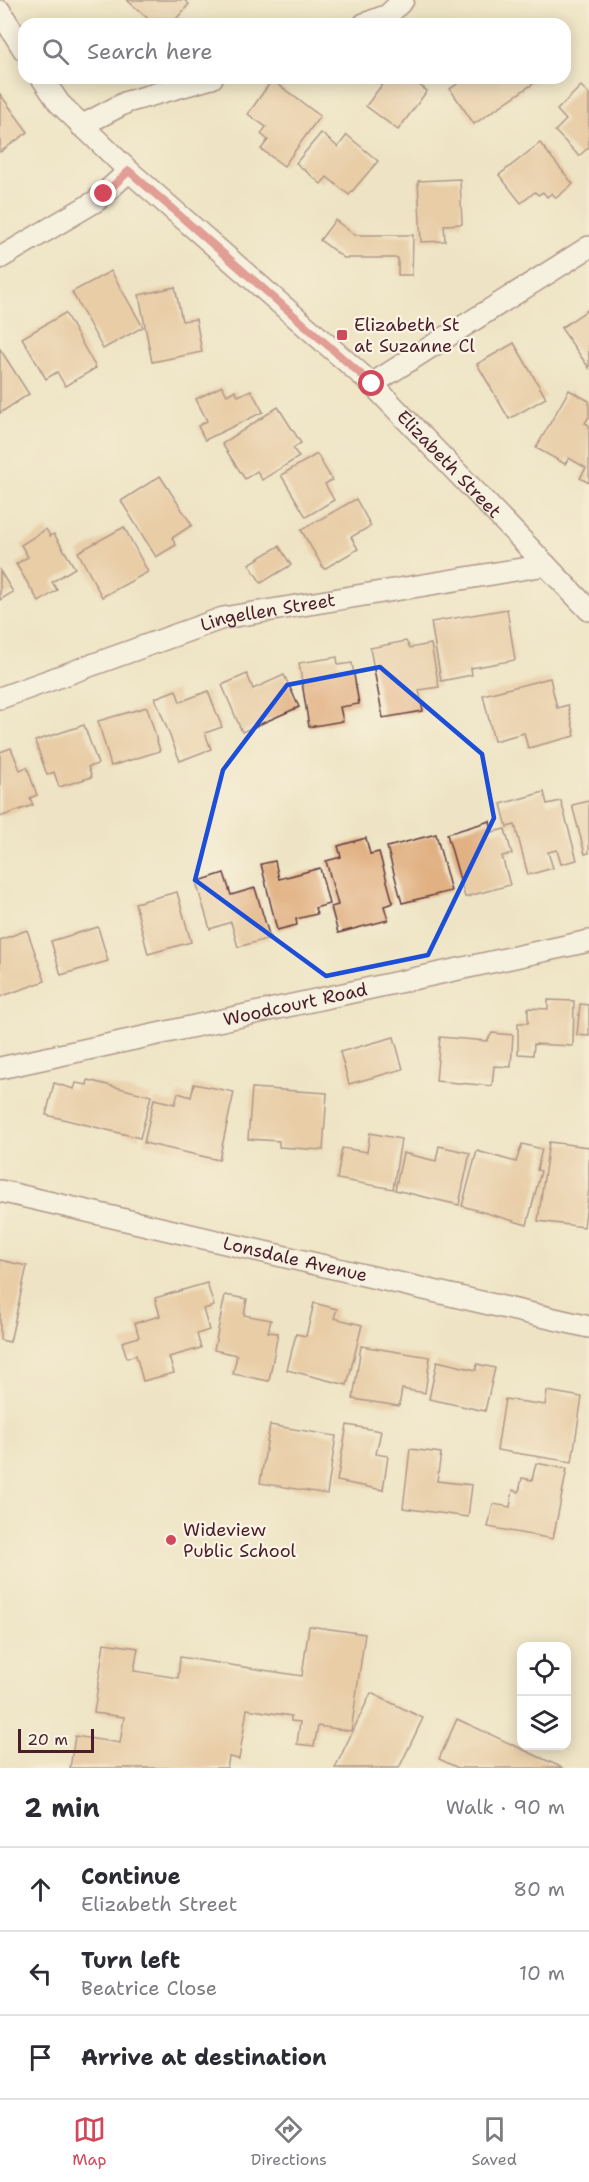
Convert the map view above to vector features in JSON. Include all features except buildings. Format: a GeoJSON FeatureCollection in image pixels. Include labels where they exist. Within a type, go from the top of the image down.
{"type":"FeatureCollection","features":[{"type":"Feature","properties":{"kind":"street"},"geometry":{"type":"LineString","coordinates":[[380,18],[388,15],[403,0]]}},
{"type":"Feature","properties":{"kind":"street"},"geometry":{"type":"LineString","coordinates":[[0,11],[18,40]]}},
{"type":"Feature","properties":{"kind":"street","name":"Elizabeth Street"},"geometry":{"type":"LineString","coordinates":[[46,84],[59,103],[129,171],[372,384],[589,610]]}},
{"type":"Feature","properties":{"kind":"street"},"geometry":{"type":"LineString","coordinates":[[81,126],[127,102],[191,84]]}},
{"type":"Feature","properties":{"kind":"street"},"geometry":{"type":"LineString","coordinates":[[0,258],[96,201],[129,171]]}},
{"type":"Feature","properties":{"kind":"street"},"geometry":{"type":"LineString","coordinates":[[372,384],[589,247]]}},
{"type":"Feature","properties":{"kind":"street","name":"Lingellen Street"},"geometry":{"type":"LineString","coordinates":[[0,698],[224,618],[546,565]]}},
{"type":"Feature","properties":{"kind":"street","name":"Woodcourt Road"},"geometry":{"type":"LineString","coordinates":[[0,1068],[589,941]]}},
{"type":"Feature","properties":{"kind":"street","name":"Lonsdale Avenue"},"geometry":{"type":"LineString","coordinates":[[0,1191],[589,1327]]}},
{"type":"Feature","properties":{"kind":"highlighted area"},"geometry":{"type":"Polygon","coordinates":[[[380,667],[482,754],[494,818],[428,955],[326,976],[195,880],[223,770],[287,685],[380,667]]]}},
{"type":"Feature","properties":{"kind":"place","name":"Elizabeth St at Suzanne Cl"},"geometry":{"type":"Point","coordinates":[342,335]}},
{"type":"Feature","properties":{"kind":"place","name":"Wideview Public School"},"geometry":{"type":"Point","coordinates":[171,1540]}},
{"type":"Feature","properties":{"kind":"route"},"geometry":{"type":"LineString","coordinates":[[104,194],[129,171],[372,384]]}}]}
